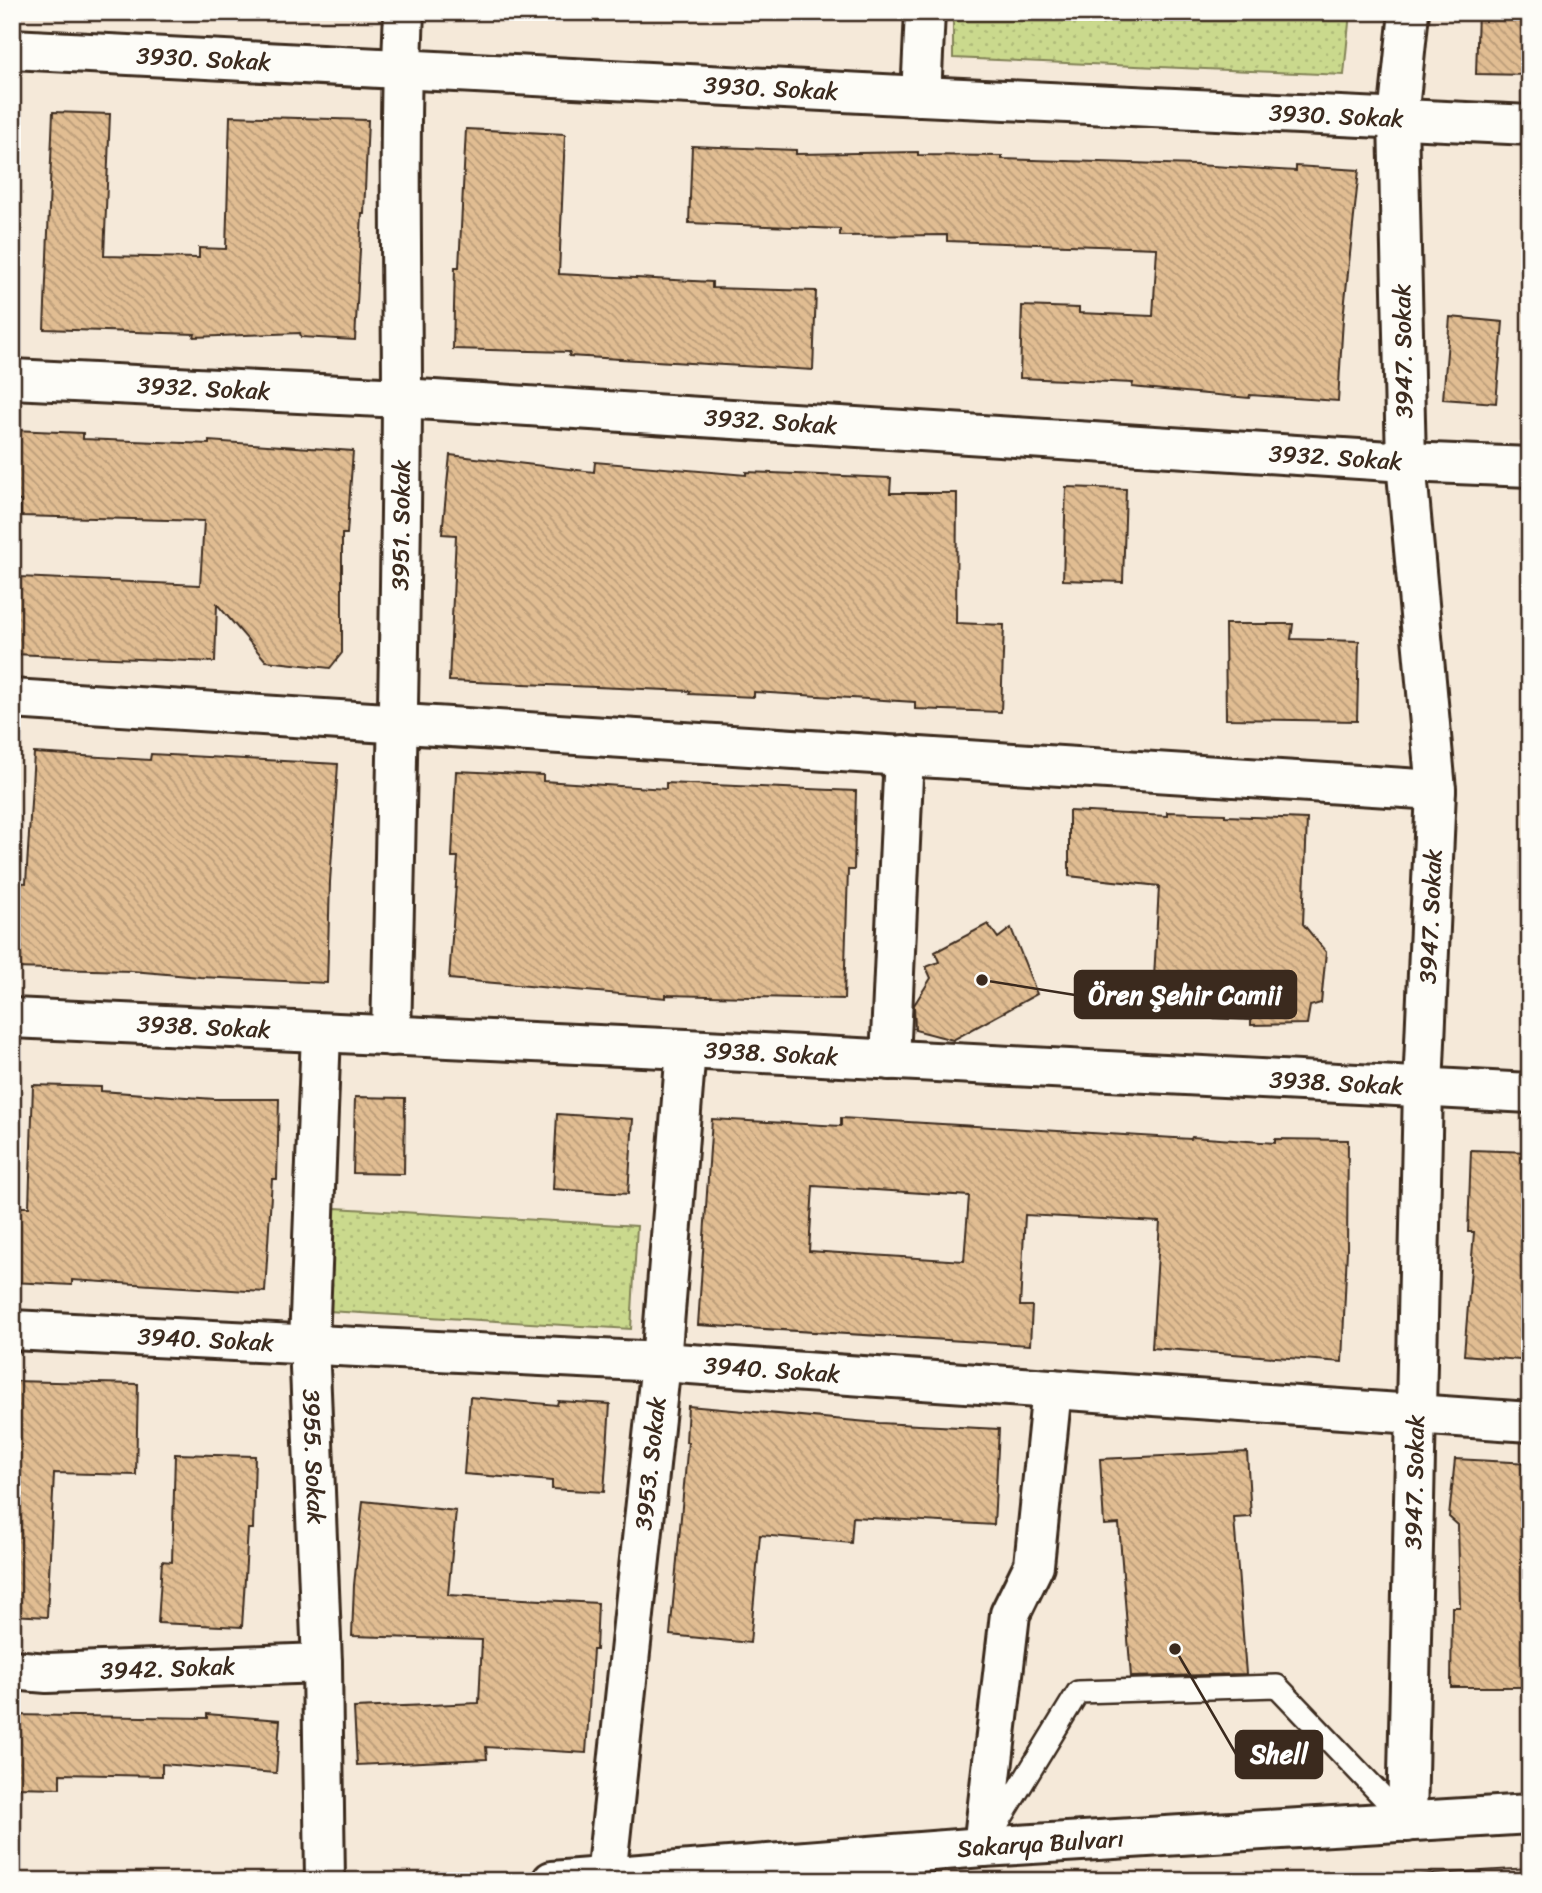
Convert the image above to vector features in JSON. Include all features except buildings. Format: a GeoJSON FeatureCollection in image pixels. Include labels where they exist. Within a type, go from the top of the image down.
{"type":"FeatureCollection","features":[{"type":"Feature","properties":{"kind":"street","name":"3951. Sokak"},"geometry":{"type":"LineString","coordinates":[[391,1036],[398,725],[402,398],[401,68],[404,12]]}},
{"type":"Feature","properties":{"kind":"street"},"geometry":{"type":"LineString","coordinates":[[921,96],[925,12]]}},
{"type":"Feature","properties":{"kind":"street","name":"3947. Sokak"},"geometry":{"type":"LineString","coordinates":[[1407,1822],[1423,1088],[1436,790],[1406,461],[1398,119],[1409,12]]}},
{"type":"Feature","properties":{"kind":"street","name":"3930. Sokak"},"geometry":{"type":"LineString","coordinates":[[12,49],[1530,125]]}},
{"type":"Feature","properties":{"kind":"street","name":"3932. Sokak"},"geometry":{"type":"LineString","coordinates":[[12,379],[402,398],[1530,467]]}},
{"type":"Feature","properties":{"kind":"street"},"geometry":{"type":"LineString","coordinates":[[12,699],[1436,790]]}},
{"type":"Feature","properties":{"kind":"street"},"geometry":{"type":"LineString","coordinates":[[890,1060],[904,755]]}},
{"type":"Feature","properties":{"kind":"street","name":"3938. Sokak"},"geometry":{"type":"LineString","coordinates":[[12,1018],[687,1049],[1530,1093]]}},
{"type":"Feature","properties":{"kind":"street","name":"3955. Sokak"},"geometry":{"type":"LineString","coordinates":[[321,1032],[309,1343],[321,1663],[325,1881]]}},
{"type":"Feature","properties":{"kind":"street","name":"3953. Sokak"},"geometry":{"type":"LineString","coordinates":[[606,1877],[661,1362],[687,1049]]}},
{"type":"Feature","properties":{"kind":"street","name":"3940. Sokak"},"geometry":{"type":"LineString","coordinates":[[12,1330],[661,1362],[1530,1422]]}},
{"type":"Feature","properties":{"kind":"street"},"geometry":{"type":"LineString","coordinates":[[983,1847],[1010,1614],[1034,1565],[1052,1389]]}},
{"type":"Feature","properties":{"kind":"street","name":"3942. Sokak"},"geometry":{"type":"LineString","coordinates":[[12,1670],[47,1673],[321,1663]]}},
{"type":"Feature","properties":{"kind":"street","name":"Sakarya Bulvarı"},"geometry":{"type":"LineString","coordinates":[[552,1881],[983,1847],[1530,1814]]}},
{"type":"Feature","properties":{"kind":"lane"},"geometry":{"type":"LineString","coordinates":[[983,1847],[1079,1692],[1277,1686],[1407,1822]]}},
{"type":"Feature","properties":{"kind":"green space"},"geometry":{"type":"Polygon","coordinates":[[[953,12],[1350,12],[1344,75],[953,58],[953,12]]]}},
{"type":"Feature","properties":{"kind":"green space"},"geometry":{"type":"Polygon","coordinates":[[[335,1208],[637,1226],[631,1329],[328,1311],[335,1208]]]}},
{"type":"Feature","properties":{"kind":"tram line"},"geometry":{"type":"LineString","coordinates":[[1322,1881],[1530,1868]]}},
{"type":"Feature","properties":{"kind":"place","name":"Ören Şehir Camii"},"geometry":{"type":"Point","coordinates":[982,980]}},
{"type":"Feature","properties":{"kind":"place","name":"Shell"},"geometry":{"type":"Point","coordinates":[1175,1649]}}]}
